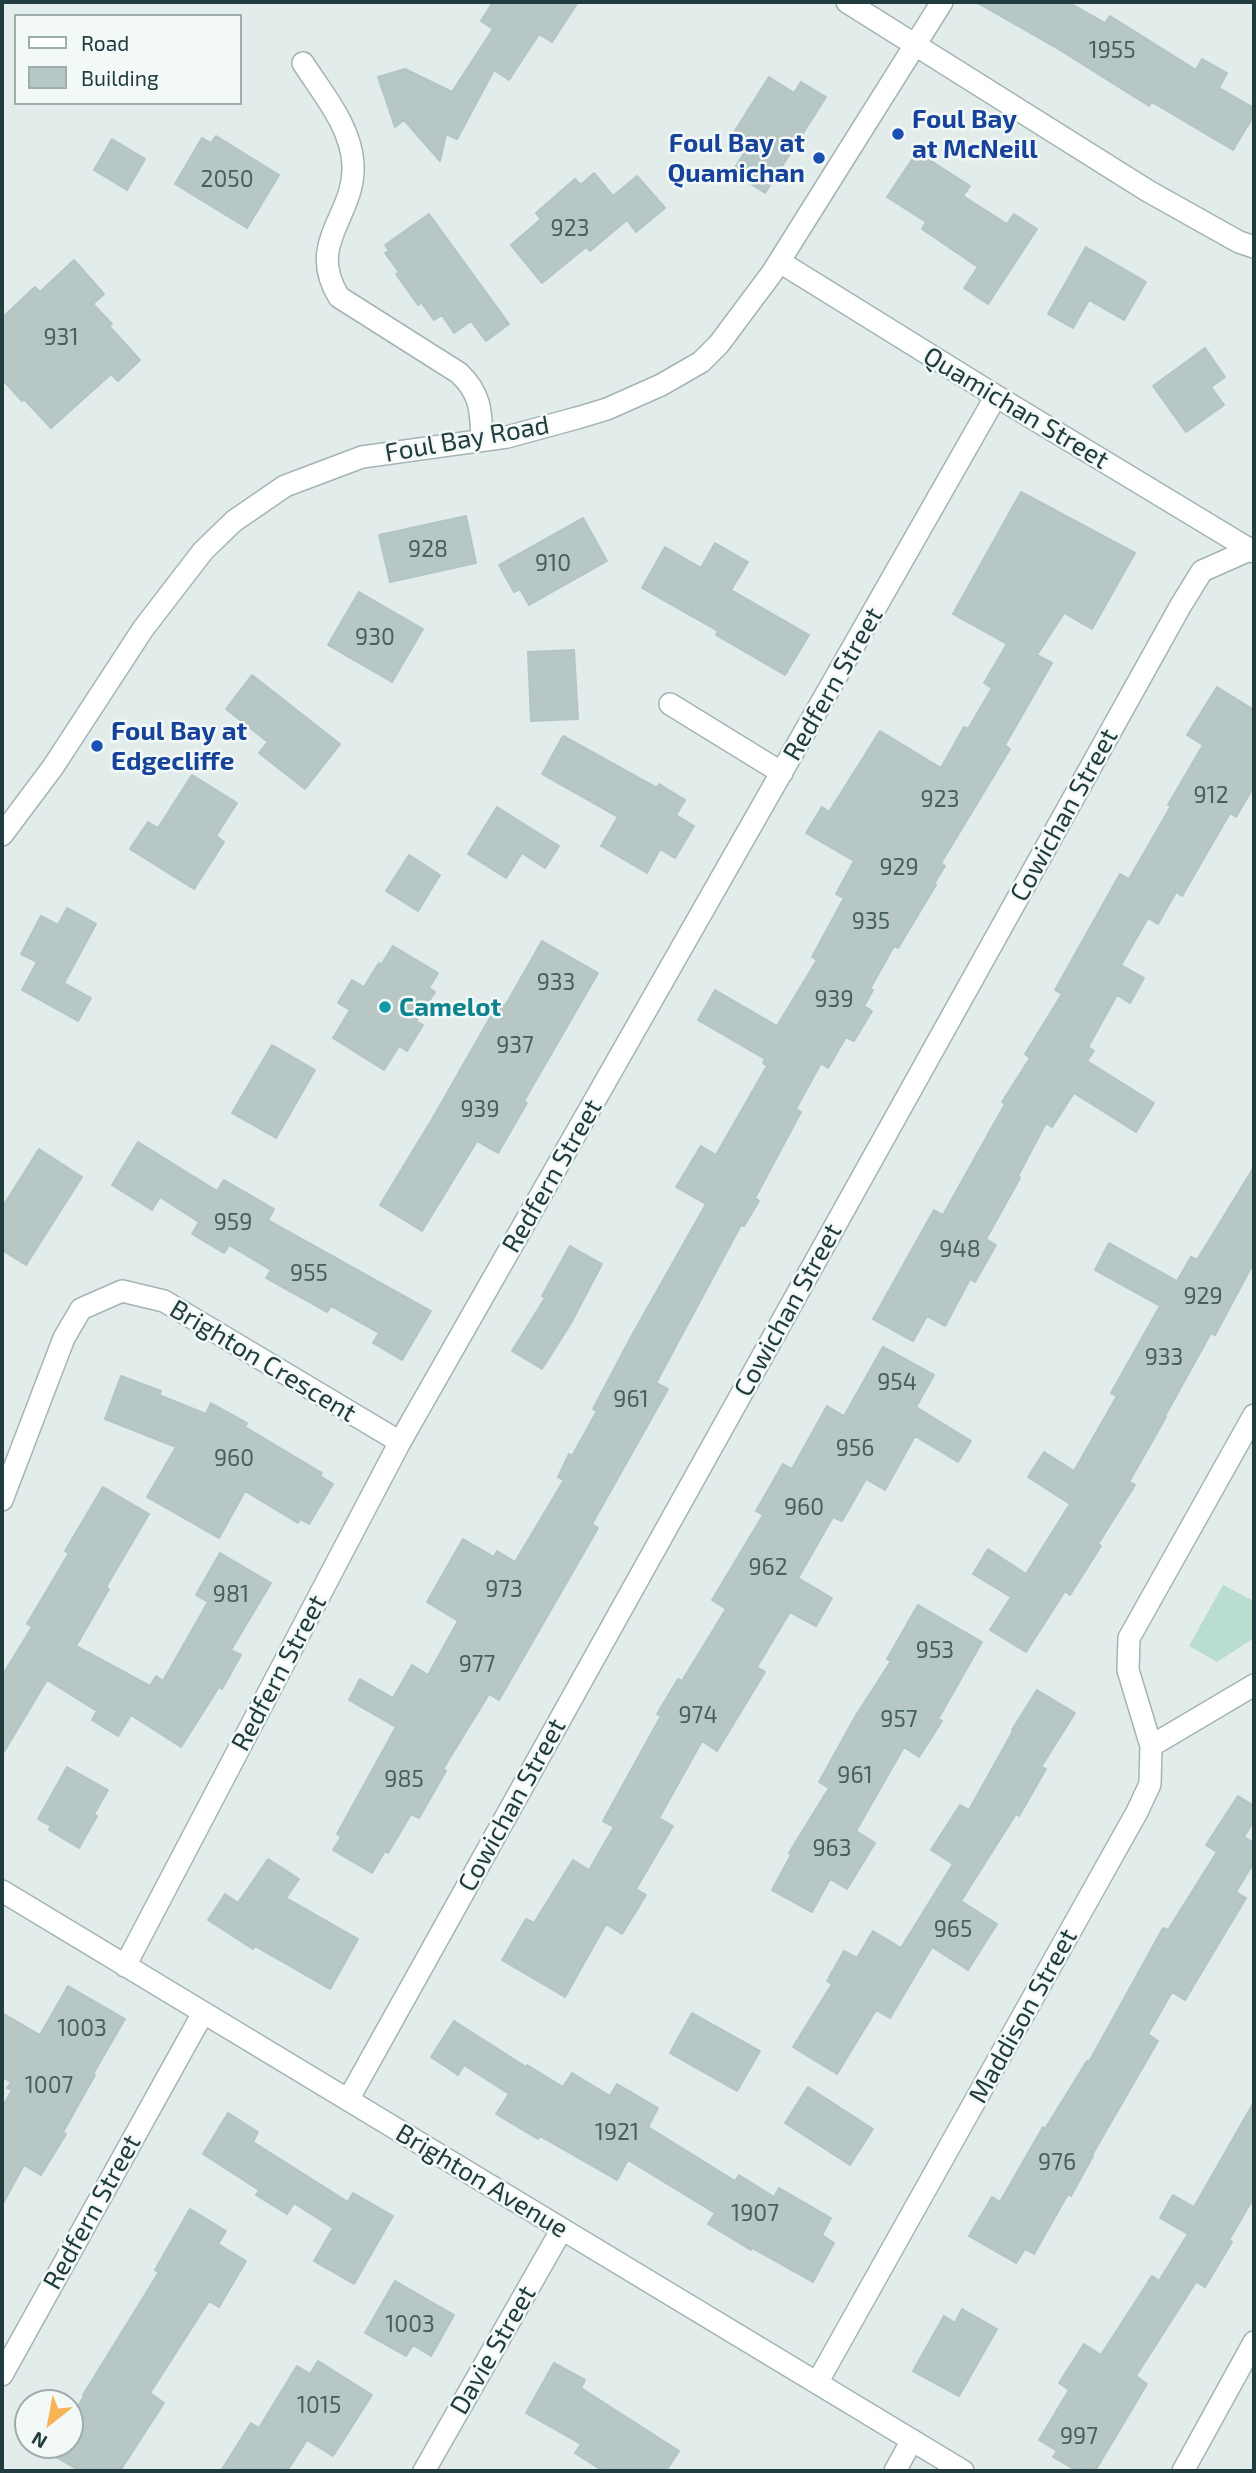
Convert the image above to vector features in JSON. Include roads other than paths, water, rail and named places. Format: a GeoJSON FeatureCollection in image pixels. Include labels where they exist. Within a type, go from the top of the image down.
{"type":"FeatureCollection","features":[{"type":"Feature","properties":{"kind":"street"},"geometry":{"type":"LineString","coordinates":[[847,2],[1149,191],[1239,242],[1254,247]]}},
{"type":"Feature","properties":{"kind":"street","name":"Foul Bay Road"},"geometry":{"type":"LineString","coordinates":[[2,835],[53,767],[143,629],[203,551],[234,521],[285,486],[362,457],[507,437],[607,409],[682,374],[701,362],[719,344],[780,262],[942,2]]}},
{"type":"Feature","properties":{"kind":"street"},"geometry":{"type":"LineString","coordinates":[[303,63],[341,123],[354,164],[349,194],[327,254],[330,282],[339,296],[459,373],[471,384],[478,398],[482,440]]}},
{"type":"Feature","properties":{"kind":"street","name":"Quamichan Street"},"geometry":{"type":"LineString","coordinates":[[780,262],[996,396],[1253,550]]}},
{"type":"Feature","properties":{"kind":"street","name":"Redfern Street"},"geometry":{"type":"LineString","coordinates":[[125,1966],[400,1442],[996,396]]}},
{"type":"Feature","properties":{"kind":"street","name":"Cowichan Street"},"geometry":{"type":"LineString","coordinates":[[348,2100],[1181,605],[1202,571],[1253,550]]}},
{"type":"Feature","properties":{"kind":"street"},"geometry":{"type":"LineString","coordinates":[[670,704],[782,773]]}},
{"type":"Feature","properties":{"kind":"street","name":"Brighton Crescent"},"geometry":{"type":"LineString","coordinates":[[2,1500],[64,1338],[81,1309],[122,1291],[164,1301],[400,1442]]}},
{"type":"Feature","properties":{"kind":"street"},"geometry":{"type":"LineString","coordinates":[[1254,1415],[1129,1638],[1128,1670],[1152,1746],[1254,1685]]}},
{"type":"Feature","properties":{"kind":"street","name":"Maddison Street"},"geometry":{"type":"LineString","coordinates":[[817,2383],[1137,1812],[1150,1784],[1152,1746]]}},
{"type":"Feature","properties":{"kind":"street","name":"Brighton Avenue"},"geometry":{"type":"LineString","coordinates":[[2,1891],[963,2471]]}},
{"type":"Feature","properties":{"kind":"street","name":"Redfern Street"},"geometry":{"type":"LineString","coordinates":[[2,2375],[203,2013]]}},
{"type":"Feature","properties":{"kind":"street","name":"Davie Street"},"geometry":{"type":"LineString","coordinates":[[424,2471],[562,2229]]}},
{"type":"Feature","properties":{"kind":"street"},"geometry":{"type":"LineString","coordinates":[[1183,2471],[1254,2342]]}},
{"type":"Feature","properties":{"kind":"street"},"geometry":{"type":"LineString","coordinates":[[895,2471],[912,2440]]}},
{"type":"Feature","properties":{"kind":"place","name":"Foul Bay at McNeill"},"geometry":{"type":"Point","coordinates":[898,134]}},
{"type":"Feature","properties":{"kind":"place","name":"Foul Bay at Quamichan"},"geometry":{"type":"Point","coordinates":[819,158]}},
{"type":"Feature","properties":{"kind":"place","name":"Foul Bay at Edgecliffe"},"geometry":{"type":"Point","coordinates":[97,746]}},
{"type":"Feature","properties":{"kind":"place","name":"Camelot"},"geometry":{"type":"Point","coordinates":[385,1007]}}]}
